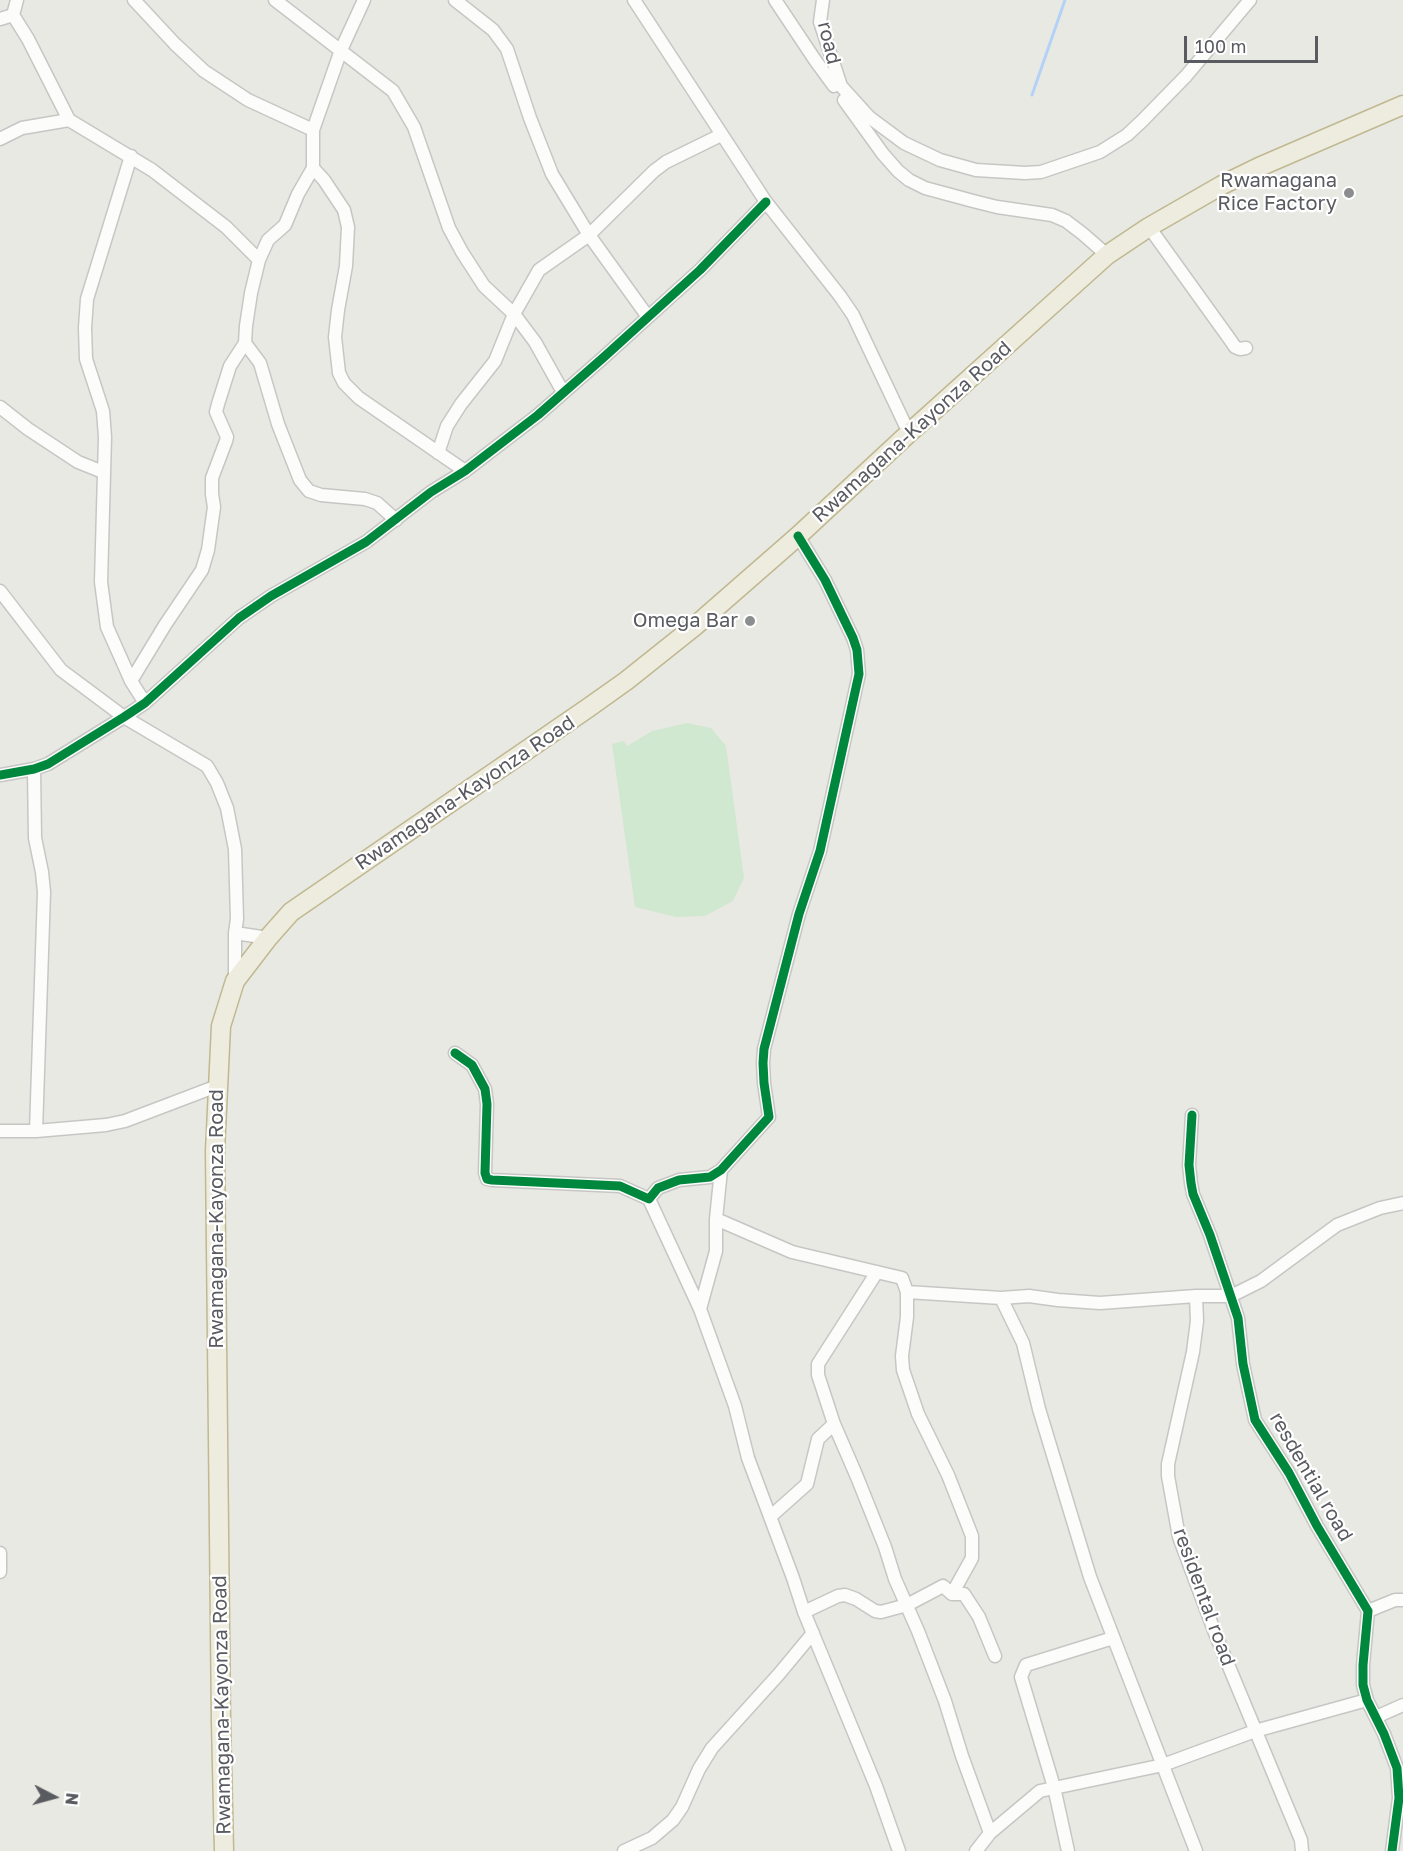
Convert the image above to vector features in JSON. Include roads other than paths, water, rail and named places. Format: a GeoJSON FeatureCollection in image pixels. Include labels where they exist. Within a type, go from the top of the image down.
{"type":"FeatureCollection","features":[{"type":"Feature","properties":{"kind":"highway","name":"Rwamagana-Kayonza Road"},"geometry":{"type":"LineString","coordinates":[[224,1851],[215,1151],[221,1026],[235,981],[291,912],[626,681],[695,626],[798,536],[1107,255],[1149,227],[1222,185],[1403,105]]}},
{"type":"Feature","properties":{"kind":"street"},"geometry":{"type":"LineString","coordinates":[[17,0],[13,15],[28,39],[69,120],[152,170],[226,227],[259,260]]}},
{"type":"Feature","properties":{"kind":"street"},"geometry":{"type":"LineString","coordinates":[[134,0],[204,71],[248,100],[313,130]]}},
{"type":"Feature","properties":{"kind":"street"},"geometry":{"type":"LineString","coordinates":[[275,0],[393,91],[414,127],[453,236],[484,286],[514,314],[535,342],[563,392]]}},
{"type":"Feature","properties":{"kind":"street"},"geometry":{"type":"LineString","coordinates":[[131,681],[165,624],[192,588],[202,570],[208,550],[214,507],[212,478],[227,437],[216,412],[218,404],[230,366],[245,343],[251,293],[259,260],[268,240],[285,225],[298,194],[313,168],[313,130],[341,50],[364,0]]}},
{"type":"Feature","properties":{"kind":"street"},"geometry":{"type":"LineString","coordinates":[[455,0],[494,30],[507,49],[552,174],[589,235],[648,317]]}},
{"type":"Feature","properties":{"kind":"street"},"geometry":{"type":"LineString","coordinates":[[634,0],[766,202],[853,315],[909,433]]}},
{"type":"Feature","properties":{"kind":"street"},"geometry":{"type":"LineString","coordinates":[[775,0],[803,43],[835,82],[869,117],[904,143],[940,160],[976,170],[1025,173],[1041,171],[1100,152],[1127,135],[1186,75],[1250,0]]}},
{"type":"Feature","properties":{"kind":"street","name":"road"},"geometry":{"type":"LineString","coordinates":[[823,0],[820,22],[835,82]]}},
{"type":"Feature","properties":{"kind":"street"},"geometry":{"type":"LineString","coordinates":[[0,19],[13,15]]}},
{"type":"Feature","properties":{"kind":"street"},"geometry":{"type":"LineString","coordinates":[[835,82],[877,146],[898,171],[909,180],[936,191],[997,207],[1052,215],[1083,234],[1107,255]]}},
{"type":"Feature","properties":{"kind":"street"},"geometry":{"type":"LineString","coordinates":[[0,139],[22,128],[69,120]]}},
{"type":"Feature","properties":{"kind":"street"},"geometry":{"type":"LineString","coordinates":[[438,453],[447,426],[460,404],[495,361],[514,314],[539,270],[589,235],[660,166],[721,135]]}},
{"type":"Feature","properties":{"kind":"street"},"geometry":{"type":"LineString","coordinates":[[131,156],[87,299],[85,328],[86,359],[103,411],[105,437],[101,582],[107,627],[131,681],[145,703]]}},
{"type":"Feature","properties":{"kind":"street"},"geometry":{"type":"LineString","coordinates":[[313,168],[344,210],[348,227],[346,266],[335,337],[339,373],[359,398],[465,471]]}},
{"type":"Feature","properties":{"kind":"street"},"geometry":{"type":"LineString","coordinates":[[0,775],[34,770],[58,758],[124,717],[145,703],[239,618],[272,596],[366,542],[431,492],[465,471],[538,415],[648,317],[700,270],[766,202]]}},
{"type":"Feature","properties":{"kind":"street"},"geometry":{"type":"LineString","coordinates":[[1149,227],[1231,341],[1240,349],[1246,348]]}},
{"type":"Feature","properties":{"kind":"street"},"geometry":{"type":"LineString","coordinates":[[245,343],[260,363],[278,424],[300,480],[309,491],[321,495],[365,499],[377,503],[396,520]]}},
{"type":"Feature","properties":{"kind":"street"},"geometry":{"type":"LineString","coordinates":[[0,407],[28,429],[78,462],[103,472]]}},
{"type":"Feature","properties":{"kind":"street"},"geometry":{"type":"LineString","coordinates":[[649,1199],[658,1188],[679,1180],[710,1177],[721,1170],[769,1117],[764,1083],[764,1049],[799,914],[820,851],[859,674],[857,650],[853,638],[825,580],[798,536]]}},
{"type":"Feature","properties":{"kind":"street"},"geometry":{"type":"LineString","coordinates":[[0,591],[61,670],[124,717],[207,766],[227,808],[235,849],[237,919],[235,981]]}},
{"type":"Feature","properties":{"kind":"street"},"geometry":{"type":"LineString","coordinates":[[34,770],[35,838],[44,892],[36,1131]]}},
{"type":"Feature","properties":{"kind":"street"},"geometry":{"type":"LineString","coordinates":[[236,933],[268,938]]}},
{"type":"Feature","properties":{"kind":"street"},"geometry":{"type":"LineString","coordinates":[[455,1053],[472,1065],[486,1089],[485,1173],[487,1179],[540,1184],[620,1186],[649,1199],[700,1309],[735,1407],[748,1458],[804,1612],[876,1786],[899,1851]]}},
{"type":"Feature","properties":{"kind":"street"},"geometry":{"type":"LineString","coordinates":[[0,1131],[36,1131],[106,1125],[217,1086]]}},
{"type":"Feature","properties":{"kind":"street","name":"resdential road"},"geometry":{"type":"LineString","coordinates":[[1192,1115],[1189,1165],[1193,1194],[1238,1318],[1255,1420],[1289,1473],[1317,1526],[1368,1611]]}},
{"type":"Feature","properties":{"kind":"street"},"geometry":{"type":"LineString","coordinates":[[700,1309],[716,1251],[716,1219],[721,1170]]}},
{"type":"Feature","properties":{"kind":"street"},"geometry":{"type":"LineString","coordinates":[[907,1292],[1001,1298],[1029,1296],[1100,1303],[1196,1296],[1231,1296],[1261,1281],[1337,1225],[1380,1208],[1403,1203]]}},
{"type":"Feature","properties":{"kind":"street"},"geometry":{"type":"LineString","coordinates":[[716,1219],[792,1252],[902,1278],[907,1292],[903,1370],[918,1414],[948,1475],[972,1536],[972,1558],[952,1594]]}},
{"type":"Feature","properties":{"kind":"street"},"geometry":{"type":"LineString","coordinates":[[877,1272],[818,1364],[818,1375],[834,1424],[945,1701],[990,1833]]}},
{"type":"Feature","properties":{"kind":"street","name":"residental road"},"geometry":{"type":"LineString","coordinates":[[1196,1296],[1197,1321],[1193,1352],[1168,1464],[1179,1537],[1255,1731],[1301,1840],[1302,1851]]}},
{"type":"Feature","properties":{"kind":"street"},"geometry":{"type":"LineString","coordinates":[[1001,1298],[1023,1343],[1039,1409],[1090,1577],[1196,1851]]}},
{"type":"Feature","properties":{"kind":"street"},"geometry":{"type":"LineString","coordinates":[[770,1517],[807,1484],[818,1439],[834,1424]]}},
{"type":"Feature","properties":{"kind":"street"},"geometry":{"type":"LineString","coordinates":[[0,1553],[0,1572]]}},
{"type":"Feature","properties":{"kind":"street"},"geometry":{"type":"LineString","coordinates":[[804,1612],[845,1595],[881,1612],[906,1605],[943,1586],[952,1594],[964,1594],[970,1602],[983,1624],[995,1656]]}},
{"type":"Feature","properties":{"kind":"street"},"geometry":{"type":"LineString","coordinates":[[1392,1851],[1399,1798],[1397,1768],[1377,1718],[1367,1700],[1363,1685],[1363,1665],[1368,1611],[1395,1600],[1403,1600]]}},
{"type":"Feature","properties":{"kind":"street"},"geometry":{"type":"LineString","coordinates":[[624,1851],[652,1838],[673,1820],[712,1748],[813,1633]]}},
{"type":"Feature","properties":{"kind":"street"},"geometry":{"type":"LineString","coordinates":[[1068,1851],[1053,1787],[1021,1677],[1026,1665],[1113,1638]]}},
{"type":"Feature","properties":{"kind":"street"},"geometry":{"type":"LineString","coordinates":[[976,1851],[990,1833],[1040,1791],[1163,1765],[1255,1731],[1367,1700]]}},
{"type":"Feature","properties":{"kind":"street"},"geometry":{"type":"LineString","coordinates":[[1377,1718],[1403,1705]]}},
{"type":"Feature","properties":{"kind":"waterway"},"geometry":{"type":"LineString","coordinates":[[1032,95],[1065,0]]}},
{"type":"Feature","properties":{"kind":"place","name":"Rwamagana Rice Factory"},"geometry":{"type":"Point","coordinates":[1349,193]}},
{"type":"Feature","properties":{"kind":"place","name":"Omega Bar"},"geometry":{"type":"Point","coordinates":[750,621]}}]}
